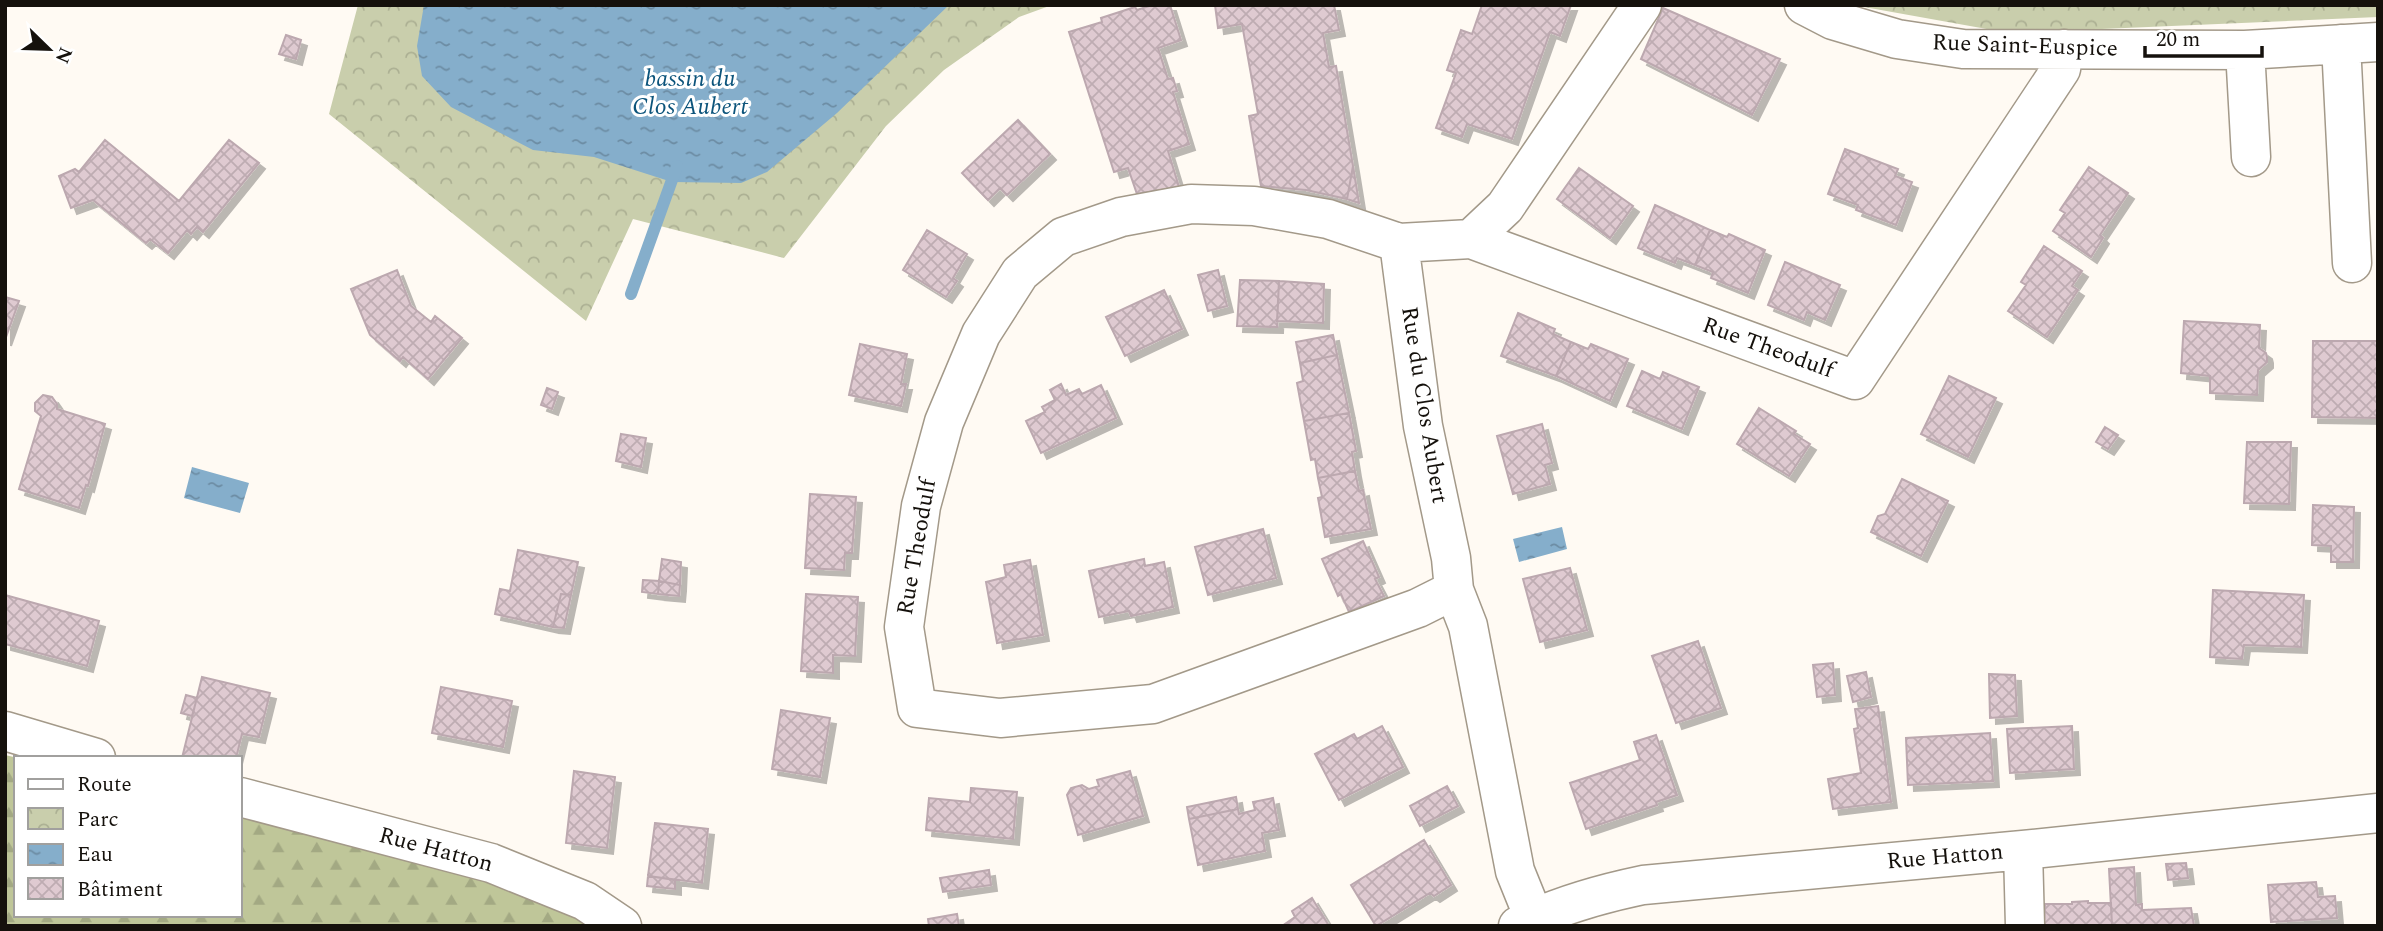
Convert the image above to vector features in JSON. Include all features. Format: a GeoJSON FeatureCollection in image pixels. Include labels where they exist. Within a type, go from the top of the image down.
{"type":"FeatureCollection","features":[{"type":"Feature","properties":{"kind":"street"},"geometry":{"type":"LineString","coordinates":[[1391,241],[1471,239],[1505,207],[1642,5]]}},
{"type":"Feature","properties":{"kind":"street","name":"Rue Saint-Euspice"},"geometry":{"type":"LineString","coordinates":[[1804,5],[1833,20],[1897,39],[1963,49],[2245,50],[2359,43]]}},
{"type":"Feature","properties":{"kind":"street"},"geometry":{"type":"LineString","coordinates":[[2352,263],[2359,43]]}},
{"type":"Feature","properties":{"kind":"street","name":"Rue Theodulf"},"geometry":{"type":"LineString","coordinates":[[1471,239],[1855,380],[2060,69],[2064,49]]}},
{"type":"Feature","properties":{"kind":"street"},"geometry":{"type":"LineString","coordinates":[[2245,50],[2251,157]]}},
{"type":"Feature","properties":{"kind":"street","name":"Rue Theodulf"},"geometry":{"type":"LineString","coordinates":[[1391,241],[1328,219],[1254,206],[1191,204],[1121,217],[1063,237],[1020,273],[981,334],[944,422],[920,506],[904,627],[917,708],[1000,718],[1153,704],[1418,608],[1454,590]]}},
{"type":"Feature","properties":{"kind":"street","name":"Rue du Clos Aubert"},"geometry":{"type":"LineString","coordinates":[[1391,241],[1423,426],[1451,558],[1454,590],[1468,626],[1526,922]]}},
{"type":"Feature","properties":{"kind":"street"},"geometry":{"type":"LineString","coordinates":[[5,731],[89,756]]}},
{"type":"Feature","properties":{"kind":"street","name":"Rue Hatton"},"geometry":{"type":"LineString","coordinates":[[242,798],[491,863],[585,901],[622,926]]}},
{"type":"Feature","properties":{"kind":"street","name":"Rue Hatton"},"geometry":{"type":"LineString","coordinates":[[1526,922],[1606,893],[1643,885],[2023,850],[2378,813]]}},
{"type":"Feature","properties":{"kind":"street"},"geometry":{"type":"LineString","coordinates":[[2023,850],[2025,926]]}},
{"type":"Feature","properties":{"kind":"green space"},"geometry":{"type":"Polygon","coordinates":[[[358,5],[1052,5],[1019,17],[944,70],[886,126],[784,258],[633,219],[586,321],[329,114],[358,5]]]}},
{"type":"Feature","properties":{"kind":"green space"},"geometry":{"type":"Polygon","coordinates":[[[1853,5],[2378,5],[2378,17],[2009,33],[1853,5]]]}},
{"type":"Feature","properties":{"kind":"green space"},"geometry":{"type":"Polygon","coordinates":[[[5,755],[14,757],[14,917],[242,917],[242,809],[536,877],[599,926],[5,926],[5,755]]]}},
{"type":"Feature","properties":{"kind":"water","name":"bassin du Clos Aubert"},"geometry":{"type":"Polygon","coordinates":[[[424,5],[949,5],[837,113],[767,172],[741,183],[672,182],[594,157],[533,150],[451,107],[422,76],[417,46],[424,5]]]}},
{"type":"Feature","properties":{"kind":"water"},"geometry":{"type":"Polygon","coordinates":[[[192,467],[249,483],[240,513],[184,498],[192,467]]]}},
{"type":"Feature","properties":{"kind":"water"},"geometry":{"type":"Polygon","coordinates":[[[1562,527],[1567,549],[1519,562],[1513,539],[1562,527]]]}},
{"type":"Feature","properties":{"kind":"building"},"geometry":{"type":"Polygon","coordinates":[[[1152,5],[1170,5],[1181,40],[1158,48],[1168,79],[1173,78],[1177,91],[1173,92],[1189,144],[1168,151],[1179,187],[1137,194],[1128,168],[1114,172],[1069,32],[1102,22],[1101,18],[1135,7],[1137,10],[1152,5]]]}},
{"type":"Feature","properties":{"kind":"building"},"geometry":{"type":"Polygon","coordinates":[[[1215,5],[1334,5],[1339,30],[1323,33],[1329,67],[1336,66],[1353,166],[1347,199],[1306,190],[1261,186],[1249,116],[1258,114],[1242,24],[1218,28],[1215,5]]]}},
{"type":"Feature","properties":{"kind":"building"},"geometry":{"type":"Polygon","coordinates":[[[1482,5],[1571,5],[1560,36],[1550,32],[1512,139],[1467,124],[1462,137],[1436,128],[1456,73],[1447,70],[1461,30],[1472,34],[1482,5]]]}},
{"type":"Feature","properties":{"kind":"building"},"geometry":{"type":"Polygon","coordinates":[[[1663,8],[1780,59],[1752,115],[1641,59],[1663,8]]]}},
{"type":"Feature","properties":{"kind":"building"},"geometry":{"type":"Polygon","coordinates":[[[286,35],[301,40],[296,59],[279,54],[286,35]]]}},
{"type":"Feature","properties":{"kind":"building"},"geometry":{"type":"Polygon","coordinates":[[[1018,120],[1050,154],[1007,195],[1000,188],[988,200],[962,173],[1018,120]]]}},
{"type":"Feature","properties":{"kind":"building"},"geometry":{"type":"Polygon","coordinates":[[[105,140],[179,201],[229,140],[259,163],[203,232],[197,227],[191,234],[187,230],[168,253],[150,239],[146,243],[93,200],[71,208],[59,176],[75,169],[79,172],[105,140]]]}},
{"type":"Feature","properties":{"kind":"building"},"geometry":{"type":"Polygon","coordinates":[[[1845,149],[1898,169],[1895,176],[1912,182],[1896,225],[1856,210],[1858,205],[1828,194],[1845,149]]]}},
{"type":"Feature","properties":{"kind":"building"},"geometry":{"type":"Polygon","coordinates":[[[1353,166],[1359,203],[1347,199],[1353,166]]]}},
{"type":"Feature","properties":{"kind":"building"},"geometry":{"type":"Polygon","coordinates":[[[2089,167],[2128,193],[2100,235],[2103,238],[2091,257],[2053,231],[2065,213],[2060,210],[2089,167]]]}},
{"type":"Feature","properties":{"kind":"building"},"geometry":{"type":"Polygon","coordinates":[[[1579,168],[1633,206],[1610,238],[1557,199],[1579,168]]]}},
{"type":"Feature","properties":{"kind":"building"},"geometry":{"type":"Polygon","coordinates":[[[1655,205],[1710,230],[1695,265],[1677,258],[1675,263],[1638,248],[1655,205]]]}},
{"type":"Feature","properties":{"kind":"building"},"geometry":{"type":"Polygon","coordinates":[[[927,230],[967,254],[953,278],[957,281],[946,297],[903,270],[927,230]]]}},
{"type":"Feature","properties":{"kind":"building"},"geometry":{"type":"Polygon","coordinates":[[[1710,230],[1727,237],[1729,234],[1765,250],[1748,293],[1711,278],[1713,272],[1695,265],[1710,230]]]}},
{"type":"Feature","properties":{"kind":"building"},"geometry":{"type":"Polygon","coordinates":[[[2044,246],[2082,271],[2072,286],[2078,290],[2047,337],[2008,311],[2026,285],[2021,282],[2044,246]]]}},
{"type":"Feature","properties":{"kind":"building"},"geometry":{"type":"Polygon","coordinates":[[[1785,262],[1840,285],[1825,320],[1807,312],[1804,320],[1768,305],[1785,262]]]}},
{"type":"Feature","properties":{"kind":"building"},"geometry":{"type":"Polygon","coordinates":[[[397,270],[411,306],[431,322],[435,316],[462,338],[428,379],[403,357],[400,361],[370,335],[351,289],[397,270]]]}},
{"type":"Feature","properties":{"kind":"building"},"geometry":{"type":"Polygon","coordinates":[[[1218,270],[1227,306],[1208,311],[1198,275],[1218,270]]]}},
{"type":"Feature","properties":{"kind":"building"},"geometry":{"type":"Polygon","coordinates":[[[1240,280],[1279,281],[1277,327],[1237,326],[1240,280]]]}},
{"type":"Feature","properties":{"kind":"building"},"geometry":{"type":"Polygon","coordinates":[[[1279,281],[1324,284],[1323,323],[1277,321],[1279,281]]]}},
{"type":"Feature","properties":{"kind":"building"},"geometry":{"type":"Polygon","coordinates":[[[1164,290],[1182,329],[1125,356],[1106,317],[1164,290]]]}},
{"type":"Feature","properties":{"kind":"building"},"geometry":{"type":"Polygon","coordinates":[[[5,297],[19,301],[5,340],[5,297]]]}},
{"type":"Feature","properties":{"kind":"building"},"geometry":{"type":"Polygon","coordinates":[[[1518,313],[1555,329],[1553,334],[1571,342],[1556,376],[1501,356],[1518,313]]]}},
{"type":"Feature","properties":{"kind":"building"},"geometry":{"type":"Polygon","coordinates":[[[2184,321],[2260,325],[2259,348],[2266,353],[2267,362],[2258,370],[2257,395],[2210,393],[2210,376],[2181,373],[2184,321]]]}},
{"type":"Feature","properties":{"kind":"building"},"geometry":{"type":"Polygon","coordinates":[[[1333,335],[1337,355],[1300,363],[1296,342],[1333,335]]]}},
{"type":"Feature","properties":{"kind":"building"},"geometry":{"type":"Polygon","coordinates":[[[2313,341],[2378,341],[2378,418],[2312,417],[2313,341]]]}},
{"type":"Feature","properties":{"kind":"building"},"geometry":{"type":"Polygon","coordinates":[[[1571,342],[1588,349],[1591,344],[1628,359],[1610,401],[1556,376],[1571,342]]]}},
{"type":"Feature","properties":{"kind":"building"},"geometry":{"type":"Polygon","coordinates":[[[860,344],[907,354],[901,384],[906,384],[901,406],[849,395],[860,344]]]}},
{"type":"Feature","properties":{"kind":"building"},"geometry":{"type":"Polygon","coordinates":[[[1337,355],[1349,413],[1304,421],[1297,383],[1303,381],[1300,363],[1337,355]]]}},
{"type":"Feature","properties":{"kind":"building"},"geometry":{"type":"Polygon","coordinates":[[[1642,371],[1660,379],[1663,372],[1699,387],[1682,429],[1627,406],[1642,371]]]}},
{"type":"Feature","properties":{"kind":"building"},"geometry":{"type":"Polygon","coordinates":[[[1949,376],[1996,398],[1968,457],[1921,434],[1949,376]]]}},
{"type":"Feature","properties":{"kind":"building"},"geometry":{"type":"Polygon","coordinates":[[[1061,384],[1066,395],[1079,389],[1082,394],[1101,385],[1116,418],[1041,453],[1026,421],[1045,412],[1042,407],[1055,400],[1050,390],[1061,384]]]}},
{"type":"Feature","properties":{"kind":"building"},"geometry":{"type":"Polygon","coordinates":[[[547,388],[558,392],[552,409],[541,405],[547,388]]]}},
{"type":"Feature","properties":{"kind":"building"},"geometry":{"type":"Polygon","coordinates":[[[43,395],[52,397],[57,409],[105,424],[79,508],[19,489],[41,416],[35,411],[35,403],[43,395]]]}},
{"type":"Feature","properties":{"kind":"building"},"geometry":{"type":"Polygon","coordinates":[[[1759,408],[1796,431],[1794,434],[1810,444],[1789,476],[1737,444],[1759,408]]]}},
{"type":"Feature","properties":{"kind":"building"},"geometry":{"type":"Polygon","coordinates":[[[1349,413],[1356,451],[1352,452],[1355,471],[1318,478],[1315,459],[1311,460],[1304,421],[1349,413]]]}},
{"type":"Feature","properties":{"kind":"building"},"geometry":{"type":"Polygon","coordinates":[[[1542,424],[1552,463],[1545,465],[1550,484],[1513,494],[1497,436],[1542,424]]]}},
{"type":"Feature","properties":{"kind":"building"},"geometry":{"type":"Polygon","coordinates":[[[2105,427],[2118,435],[2108,449],[2096,442],[2105,427]]]}},
{"type":"Feature","properties":{"kind":"building"},"geometry":{"type":"Polygon","coordinates":[[[621,434],[646,438],[641,467],[616,461],[621,434]]]}},
{"type":"Feature","properties":{"kind":"building"},"geometry":{"type":"Polygon","coordinates":[[[2247,442],[2291,442],[2289,504],[2244,503],[2247,442]]]}},
{"type":"Feature","properties":{"kind":"building"},"geometry":{"type":"Polygon","coordinates":[[[1355,471],[1359,491],[1363,490],[1371,529],[1325,537],[1318,498],[1322,497],[1318,478],[1355,471]]]}},
{"type":"Feature","properties":{"kind":"building"},"geometry":{"type":"Polygon","coordinates":[[[1902,479],[1948,501],[1921,556],[1871,532],[1878,516],[1885,514],[1902,479]]]}},
{"type":"Feature","properties":{"kind":"building"},"geometry":{"type":"Polygon","coordinates":[[[810,494],[856,497],[852,553],[845,553],[844,570],[805,568],[810,494]]]}},
{"type":"Feature","properties":{"kind":"building"},"geometry":{"type":"Polygon","coordinates":[[[2313,505],[2354,507],[2353,562],[2331,562],[2331,546],[2312,545],[2313,505]]]}},
{"type":"Feature","properties":{"kind":"building"},"geometry":{"type":"Polygon","coordinates":[[[1263,529],[1276,578],[1208,595],[1195,547],[1263,529]]]}},
{"type":"Feature","properties":{"kind":"building"},"geometry":{"type":"Polygon","coordinates":[[[1363,541],[1379,577],[1375,579],[1384,596],[1349,612],[1341,594],[1338,596],[1322,559],[1363,541]]]}},
{"type":"Feature","properties":{"kind":"building"},"geometry":{"type":"Polygon","coordinates":[[[518,550],[578,562],[571,595],[561,594],[553,627],[495,614],[500,589],[510,591],[518,550]]]}},
{"type":"Feature","properties":{"kind":"building"},"geometry":{"type":"Polygon","coordinates":[[[662,559],[681,562],[680,585],[659,581],[662,559]]]}},
{"type":"Feature","properties":{"kind":"building"},"geometry":{"type":"Polygon","coordinates":[[[1144,559],[1145,566],[1164,562],[1173,607],[1131,616],[1129,611],[1099,617],[1089,571],[1144,559]]]}},
{"type":"Feature","properties":{"kind":"building"},"geometry":{"type":"Polygon","coordinates":[[[1030,560],[1043,635],[997,643],[986,582],[1006,577],[1004,565],[1030,560]]]}},
{"type":"Feature","properties":{"kind":"building"},"geometry":{"type":"Polygon","coordinates":[[[1570,568],[1587,630],[1540,642],[1523,579],[1570,568]]]}},
{"type":"Feature","properties":{"kind":"building"},"geometry":{"type":"Polygon","coordinates":[[[643,580],[659,581],[658,594],[642,592],[643,580]]]}},
{"type":"Feature","properties":{"kind":"building"},"geometry":{"type":"Polygon","coordinates":[[[659,581],[680,585],[679,596],[658,594],[659,581]]]}},
{"type":"Feature","properties":{"kind":"building"},"geometry":{"type":"Polygon","coordinates":[[[2213,590],[2304,595],[2301,647],[2244,645],[2242,659],[2210,657],[2213,590]]]}},
{"type":"Feature","properties":{"kind":"building"},"geometry":{"type":"Polygon","coordinates":[[[561,594],[571,595],[564,628],[553,627],[561,594]]]}},
{"type":"Feature","properties":{"kind":"building"},"geometry":{"type":"Polygon","coordinates":[[[806,594],[858,597],[855,656],[833,655],[833,673],[801,671],[806,594]]]}},
{"type":"Feature","properties":{"kind":"building"},"geometry":{"type":"Polygon","coordinates":[[[5,595],[99,621],[87,666],[5,644],[5,595]]]}},
{"type":"Feature","properties":{"kind":"building"},"geometry":{"type":"Polygon","coordinates":[[[1698,641],[1721,708],[1676,723],[1652,656],[1698,641]]]}},
{"type":"Feature","properties":{"kind":"building"},"geometry":{"type":"Polygon","coordinates":[[[1833,663],[1835,695],[1817,697],[1813,665],[1833,663]]]}},
{"type":"Feature","properties":{"kind":"building"},"geometry":{"type":"Polygon","coordinates":[[[1866,672],[1871,697],[1853,702],[1847,676],[1866,672]]]}},
{"type":"Feature","properties":{"kind":"building"},"geometry":{"type":"Polygon","coordinates":[[[1989,674],[2015,675],[2017,716],[1990,718],[1989,674]]]}},
{"type":"Feature","properties":{"kind":"building"},"geometry":{"type":"Polygon","coordinates":[[[202,677],[270,693],[259,737],[242,734],[236,756],[182,756],[202,677]]]}},
{"type":"Feature","properties":{"kind":"building"},"geometry":{"type":"Polygon","coordinates":[[[441,687],[512,701],[503,747],[432,733],[441,687]]]}},
{"type":"Feature","properties":{"kind":"building"},"geometry":{"type":"Polygon","coordinates":[[[186,695],[197,698],[192,716],[181,713],[186,695]]]}},
{"type":"Feature","properties":{"kind":"building"},"geometry":{"type":"Polygon","coordinates":[[[1878,706],[1891,802],[1833,809],[1828,779],[1861,773],[1854,729],[1858,728],[1855,709],[1878,706]]]}},
{"type":"Feature","properties":{"kind":"building"},"geometry":{"type":"Polygon","coordinates":[[[781,710],[830,718],[820,777],[772,769],[781,710]]]}},
{"type":"Feature","properties":{"kind":"building"},"geometry":{"type":"Polygon","coordinates":[[[1382,726],[1403,767],[1339,800],[1315,754],[1354,734],[1357,739],[1382,726]]]}},
{"type":"Feature","properties":{"kind":"building"},"geometry":{"type":"Polygon","coordinates":[[[2072,726],[2074,769],[2010,773],[2007,729],[2072,726]]]}},
{"type":"Feature","properties":{"kind":"building"},"geometry":{"type":"Polygon","coordinates":[[[1990,733],[1993,781],[1908,785],[1906,738],[1990,733]]]}},
{"type":"Feature","properties":{"kind":"building"},"geometry":{"type":"Polygon","coordinates":[[[1656,735],[1677,795],[1656,802],[1657,805],[1586,829],[1570,783],[1640,760],[1634,742],[1656,735]]]}},
{"type":"Feature","properties":{"kind":"building"},"geometry":{"type":"Polygon","coordinates":[[[574,771],[615,777],[607,848],[566,843],[574,771]]]}},
{"type":"Feature","properties":{"kind":"building"},"geometry":{"type":"Polygon","coordinates":[[[1130,771],[1143,816],[1078,835],[1067,795],[1071,788],[1082,785],[1089,789],[1099,786],[1097,780],[1130,771]]]}},
{"type":"Feature","properties":{"kind":"building"},"geometry":{"type":"Polygon","coordinates":[[[1447,786],[1458,806],[1420,826],[1410,806],[1447,786]]]}},
{"type":"Feature","properties":{"kind":"building"},"geometry":{"type":"Polygon","coordinates":[[[971,788],[1017,792],[1013,839],[926,830],[929,798],[970,802],[971,788]]]}},
{"type":"Feature","properties":{"kind":"building"},"geometry":{"type":"Polygon","coordinates":[[[1236,797],[1238,809],[1189,819],[1187,807],[1236,797]]]}},
{"type":"Feature","properties":{"kind":"building"},"geometry":{"type":"Polygon","coordinates":[[[1273,798],[1279,830],[1262,833],[1265,851],[1198,865],[1189,819],[1238,809],[1239,814],[1255,810],[1253,802],[1273,798]]]}},
{"type":"Feature","properties":{"kind":"building"},"geometry":{"type":"Polygon","coordinates":[[[655,823],[708,829],[702,883],[648,876],[655,823]]]}},
{"type":"Feature","properties":{"kind":"building"},"geometry":{"type":"Polygon","coordinates":[[[1424,840],[1451,885],[1434,896],[1430,893],[1376,926],[1351,885],[1424,840]]]}},
{"type":"Feature","properties":{"kind":"building"},"geometry":{"type":"Polygon","coordinates":[[[2186,863],[2188,878],[2168,880],[2166,864],[2186,863]]]}},
{"type":"Feature","properties":{"kind":"building"},"geometry":{"type":"Polygon","coordinates":[[[2134,867],[2136,905],[2142,904],[2142,910],[2191,908],[2194,926],[2112,926],[2109,869],[2134,867]]]}},
{"type":"Feature","properties":{"kind":"building"},"geometry":{"type":"Polygon","coordinates":[[[989,870],[991,885],[943,892],[940,878],[989,870]]]}},
{"type":"Feature","properties":{"kind":"building"},"geometry":{"type":"Polygon","coordinates":[[[648,876],[675,880],[675,889],[647,886],[648,876]]]}},
{"type":"Feature","properties":{"kind":"building"},"geometry":{"type":"Polygon","coordinates":[[[2316,882],[2318,897],[2335,896],[2337,918],[2271,922],[2268,885],[2316,882]]]}},
{"type":"Feature","properties":{"kind":"building"},"geometry":{"type":"Polygon","coordinates":[[[1312,898],[1329,926],[1282,926],[1295,917],[1292,911],[1312,898]]]}},
{"type":"Feature","properties":{"kind":"building"},"geometry":{"type":"Polygon","coordinates":[[[2088,901],[2111,903],[2112,926],[2044,926],[2045,904],[2088,901]]]}},
{"type":"Feature","properties":{"kind":"building"},"geometry":{"type":"Polygon","coordinates":[[[957,914],[959,926],[929,926],[928,919],[957,914]]]}},
{"type":"Feature","properties":{"kind":"waterway"},"geometry":{"type":"LineString","coordinates":[[631,294],[677,166]]}}]}
